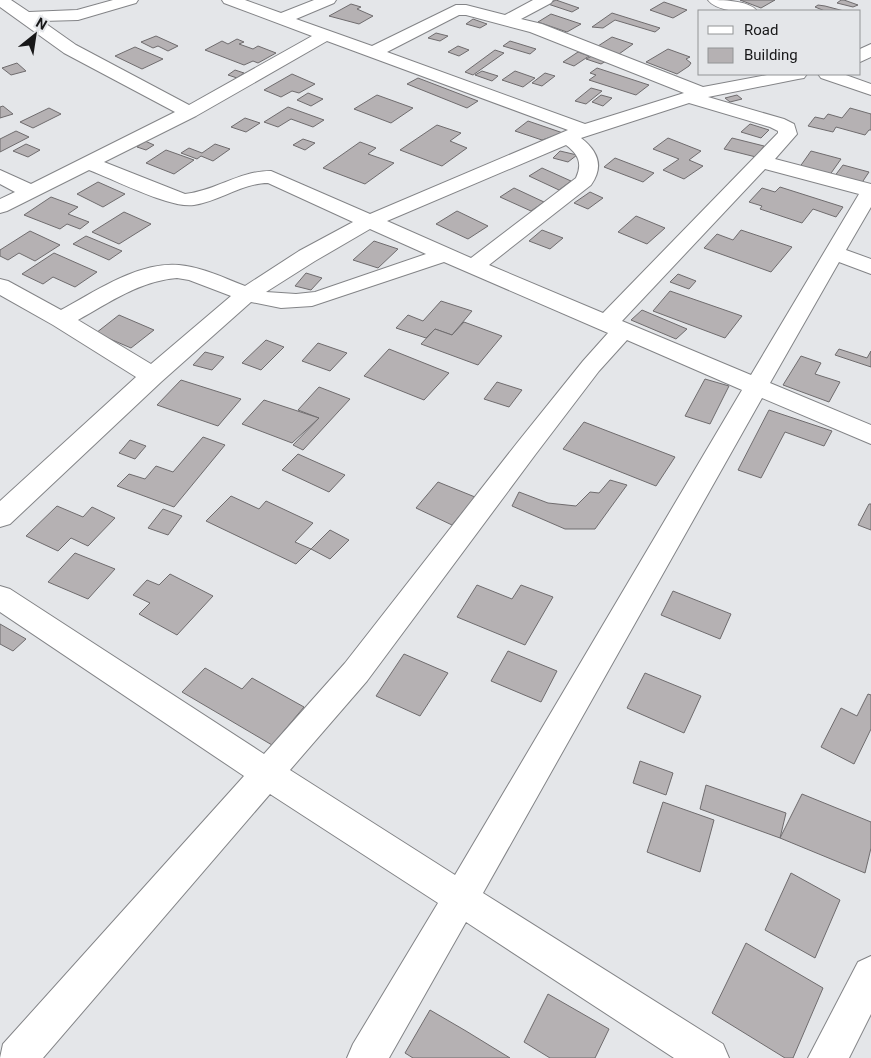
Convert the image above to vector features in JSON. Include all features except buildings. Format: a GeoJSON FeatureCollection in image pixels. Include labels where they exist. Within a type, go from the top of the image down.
{"type":"FeatureCollection","features":[{"type":"Feature","properties":{"kind":"street"},"geometry":{"type":"LineString","coordinates":[[1,0],[70,49],[189,112]]}},
{"type":"Feature","properties":{"kind":"street"},"geometry":{"type":"LineString","coordinates":[[26,17],[78,15],[130,0]]}},
{"type":"Feature","properties":{"kind":"street"},"geometry":{"type":"LineString","coordinates":[[230,0],[374,52],[576,134],[589,163],[588,174],[584,180],[473,267]]}},
{"type":"Feature","properties":{"kind":"street"},"geometry":{"type":"LineString","coordinates":[[283,18],[328,0]]}},
{"type":"Feature","properties":{"kind":"street"},"geometry":{"type":"LineString","coordinates":[[506,21],[545,0]]}},
{"type":"Feature","properties":{"kind":"street"},"geometry":{"type":"LineString","coordinates":[[716,0],[746,10]]}},
{"type":"Feature","properties":{"kind":"street"},"geometry":{"type":"LineString","coordinates":[[17,1058],[356,672],[568,396],[615,327],[788,134],[787,128],[778,123],[694,95],[536,28],[460,9],[374,52]]}},
{"type":"Feature","properties":{"kind":"street"},"geometry":{"type":"LineString","coordinates":[[0,207],[189,112],[326,35]]}},
{"type":"Feature","properties":{"kind":"street"},"geometry":{"type":"LineString","coordinates":[[0,516],[152,376],[246,295],[307,256],[370,221],[576,134],[694,95],[793,75]]}},
{"type":"Feature","properties":{"kind":"street"},"geometry":{"type":"LineString","coordinates":[[830,75],[871,90]]}},
{"type":"Feature","properties":{"kind":"street"},"geometry":{"type":"LineString","coordinates":[[367,1058],[461,899],[755,386],[871,190],[762,162]]}},
{"type":"Feature","properties":{"kind":"street"},"geometry":{"type":"LineString","coordinates":[[89,163],[183,200],[196,200],[250,178],[271,177],[445,255],[871,435]]}},
{"type":"Feature","properties":{"kind":"street"},"geometry":{"type":"LineString","coordinates":[[0,176],[31,192]]}},
{"type":"Feature","properties":{"kind":"street"},"geometry":{"type":"LineString","coordinates":[[834,253],[871,267]]}},
{"type":"Feature","properties":{"kind":"street"},"geometry":{"type":"LineString","coordinates":[[61,320],[149,274],[172,271],[193,274],[246,295],[277,301],[298,301],[322,296],[445,255]]}},
{"type":"Feature","properties":{"kind":"street"},"geometry":{"type":"LineString","coordinates":[[0,286],[61,320],[152,376]]}},
{"type":"Feature","properties":{"kind":"street"},"geometry":{"type":"LineString","coordinates":[[0,597],[266,773],[709,1058]]}},
{"type":"Feature","properties":{"kind":"street"},"geometry":{"type":"LineString","coordinates":[[828,1058],[871,975]]}}]}
